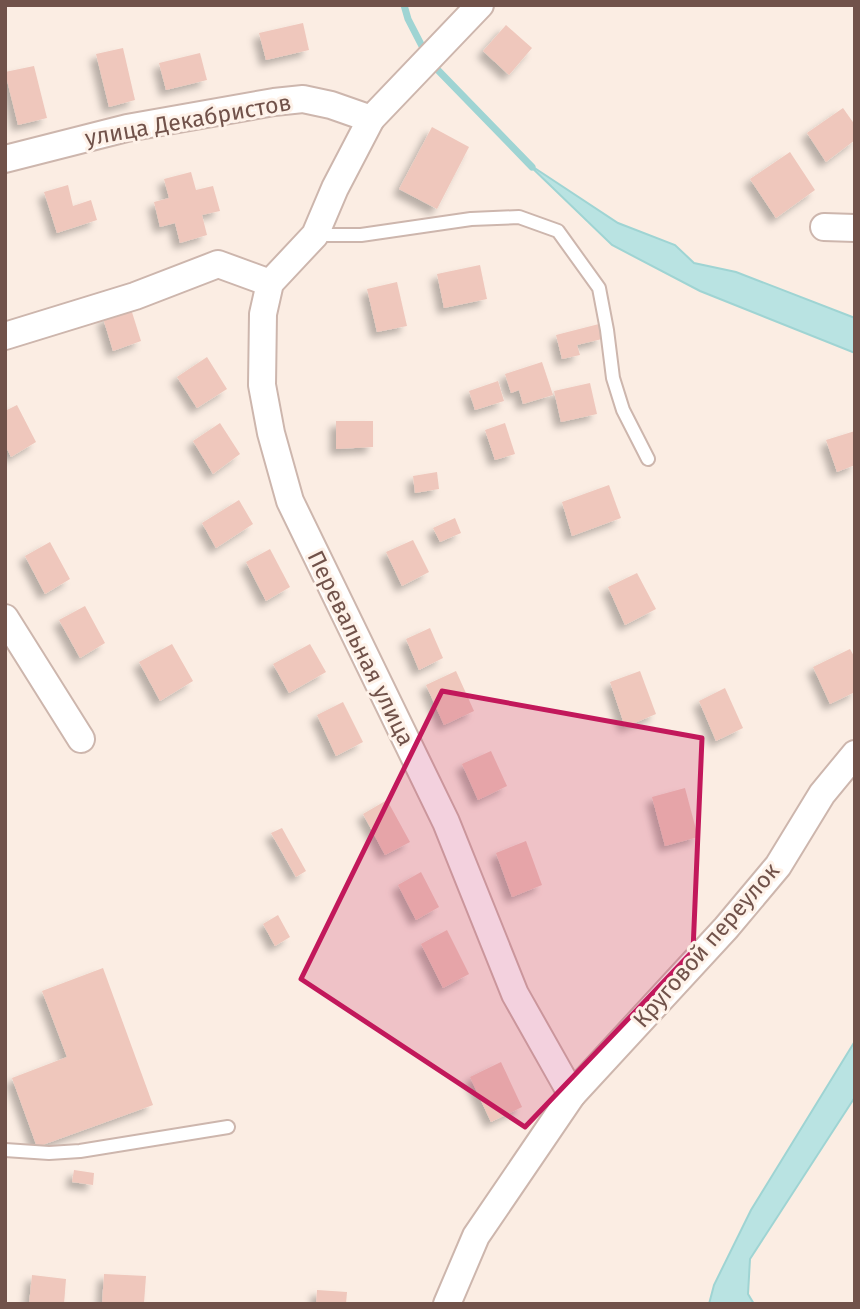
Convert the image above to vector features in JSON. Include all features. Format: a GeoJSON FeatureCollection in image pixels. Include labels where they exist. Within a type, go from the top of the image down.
{"type":"FeatureCollection","features":[{"type":"Feature","properties":{"kind":"street"},"geometry":{"type":"LineString","coordinates":[[5,336],[135,296],[218,264],[270,283],[315,235],[335,188],[371,119],[480,5]]}},
{"type":"Feature","properties":{"kind":"street","name":"улица Декабристов"},"geometry":{"type":"LineString","coordinates":[[5,159],[127,128],[274,102],[303,99],[331,105],[371,119]]}},
{"type":"Feature","properties":{"kind":"street"},"geometry":{"type":"LineString","coordinates":[[824,228],[855,228]]}},
{"type":"Feature","properties":{"kind":"street","name":"Перевальная улица"},"geometry":{"type":"LineString","coordinates":[[270,283],[263,314],[262,385],[271,433],[290,501],[446,822],[515,994],[572,1095]]}},
{"type":"Feature","properties":{"kind":"street"},"geometry":{"type":"LineString","coordinates":[[5,618],[81,739]]}},
{"type":"Feature","properties":{"kind":"street","name":"Круговой переулок"},"geometry":{"type":"LineString","coordinates":[[572,1095],[726,928],[778,866],[822,794],[855,754]]}},
{"type":"Feature","properties":{"kind":"street"},"geometry":{"type":"LineString","coordinates":[[447,1304],[476,1236],[572,1095]]}},
{"type":"Feature","properties":{"kind":"lane"},"geometry":{"type":"LineString","coordinates":[[315,235],[361,236],[471,219],[519,217],[558,231],[599,288],[613,378],[623,410],[648,459]]}},
{"type":"Feature","properties":{"kind":"lane"},"geometry":{"type":"LineString","coordinates":[[5,1150],[49,1153],[80,1151],[228,1127]]}},
{"type":"Feature","properties":{"kind":"highlighted area"},"geometry":{"type":"Polygon","coordinates":[[[442,691],[702,738],[693,951],[525,1127],[301,979],[442,691]]]}},
{"type":"Feature","properties":{"kind":"water"},"geometry":{"type":"Polygon","coordinates":[[[527,163],[618,223],[675,245],[694,263],[736,272],[855,318],[855,353],[700,291],[612,245],[527,163]]]}},
{"type":"Feature","properties":{"kind":"water"},"geometry":{"type":"Polygon","coordinates":[[[855,1041],[855,1097],[750,1259],[748,1294],[754,1304],[709,1304],[714,1285],[751,1210],[855,1041]]]}},
{"type":"Feature","properties":{"kind":"building"},"geometry":{"type":"Polygon","coordinates":[[[303,23],[309,50],[266,60],[259,33],[303,23]]]}},
{"type":"Feature","properties":{"kind":"building"},"geometry":{"type":"Polygon","coordinates":[[[506,25],[532,48],[509,75],[483,51],[506,25]]]}},
{"type":"Feature","properties":{"kind":"building"},"geometry":{"type":"Polygon","coordinates":[[[123,48],[135,100],[109,107],[96,54],[123,48]]]}},
{"type":"Feature","properties":{"kind":"building"},"geometry":{"type":"Polygon","coordinates":[[[200,53],[207,80],[166,90],[159,63],[200,53]]]}},
{"type":"Feature","properties":{"kind":"building"},"geometry":{"type":"Polygon","coordinates":[[[34,66],[47,118],[18,125],[5,72],[34,66]]]}},
{"type":"Feature","properties":{"kind":"building"},"geometry":{"type":"Polygon","coordinates":[[[843,108],[855,125],[855,140],[826,162],[807,133],[843,108]]]}},
{"type":"Feature","properties":{"kind":"building"},"geometry":{"type":"Polygon","coordinates":[[[432,127],[469,147],[437,209],[399,189],[432,127]]]}},
{"type":"Feature","properties":{"kind":"building"},"geometry":{"type":"Polygon","coordinates":[[[790,152],[815,190],[776,218],[750,179],[790,152]]]}},
{"type":"Feature","properties":{"kind":"building"},"geometry":{"type":"Polygon","coordinates":[[[191,172],[196,190],[213,186],[220,211],[202,215],[207,235],[180,243],[175,223],[160,227],[154,202],[169,198],[164,179],[191,172]]]}},
{"type":"Feature","properties":{"kind":"building"},"geometry":{"type":"Polygon","coordinates":[[[68,185],[73,206],[91,200],[97,220],[57,233],[44,192],[68,185]]]}},
{"type":"Feature","properties":{"kind":"building"},"geometry":{"type":"Polygon","coordinates":[[[480,265],[487,299],[444,308],[437,274],[480,265]]]}},
{"type":"Feature","properties":{"kind":"building"},"geometry":{"type":"Polygon","coordinates":[[[397,282],[407,326],[377,332],[367,289],[397,282]]]}},
{"type":"Feature","properties":{"kind":"building"},"geometry":{"type":"Polygon","coordinates":[[[131,309],[141,341],[113,351],[103,318],[131,309]]]}},
{"type":"Feature","properties":{"kind":"building"},"geometry":{"type":"Polygon","coordinates":[[[599,324],[602,339],[577,345],[580,355],[562,359],[556,335],[599,324]]]}},
{"type":"Feature","properties":{"kind":"building"},"geometry":{"type":"Polygon","coordinates":[[[207,357],[227,389],[197,408],[177,377],[207,357]]]}},
{"type":"Feature","properties":{"kind":"building"},"geometry":{"type":"Polygon","coordinates":[[[542,362],[553,395],[523,404],[519,390],[511,393],[505,374],[542,362]]]}},
{"type":"Feature","properties":{"kind":"building"},"geometry":{"type":"Polygon","coordinates":[[[498,381],[504,401],[475,410],[469,391],[498,381]]]}},
{"type":"Feature","properties":{"kind":"building"},"geometry":{"type":"Polygon","coordinates":[[[590,383],[597,414],[561,422],[554,391],[590,383]]]}},
{"type":"Feature","properties":{"kind":"building"},"geometry":{"type":"Polygon","coordinates":[[[17,405],[36,442],[11,457],[5,445],[5,411],[17,405]]]}},
{"type":"Feature","properties":{"kind":"building"},"geometry":{"type":"Polygon","coordinates":[[[336,421],[373,421],[373,447],[336,449],[336,421]]]}},
{"type":"Feature","properties":{"kind":"building"},"geometry":{"type":"Polygon","coordinates":[[[220,423],[240,454],[213,474],[193,441],[220,423]]]}},
{"type":"Feature","properties":{"kind":"building"},"geometry":{"type":"Polygon","coordinates":[[[505,423],[515,454],[495,460],[485,430],[505,423]]]}},
{"type":"Feature","properties":{"kind":"building"},"geometry":{"type":"Polygon","coordinates":[[[855,431],[855,465],[837,472],[826,440],[855,431]]]}},
{"type":"Feature","properties":{"kind":"building"},"geometry":{"type":"Polygon","coordinates":[[[437,472],[439,489],[415,493],[413,476],[437,472]]]}},
{"type":"Feature","properties":{"kind":"building"},"geometry":{"type":"Polygon","coordinates":[[[609,485],[621,518],[572,536],[562,502],[609,485]]]}},
{"type":"Feature","properties":{"kind":"building"},"geometry":{"type":"Polygon","coordinates":[[[239,500],[253,524],[216,548],[202,523],[239,500]]]}},
{"type":"Feature","properties":{"kind":"building"},"geometry":{"type":"Polygon","coordinates":[[[455,518],[461,533],[440,542],[433,528],[455,518]]]}},
{"type":"Feature","properties":{"kind":"building"},"geometry":{"type":"Polygon","coordinates":[[[413,540],[429,572],[402,586],[386,552],[413,540]]]}},
{"type":"Feature","properties":{"kind":"building"},"geometry":{"type":"Polygon","coordinates":[[[50,542],[70,579],[45,594],[25,556],[50,542]]]}},
{"type":"Feature","properties":{"kind":"building"},"geometry":{"type":"Polygon","coordinates":[[[270,549],[290,587],[266,601],[246,562],[270,549]]]}},
{"type":"Feature","properties":{"kind":"building"},"geometry":{"type":"Polygon","coordinates":[[[637,573],[656,609],[625,625],[608,587],[637,573]]]}},
{"type":"Feature","properties":{"kind":"building"},"geometry":{"type":"Polygon","coordinates":[[[85,606],[105,643],[80,658],[59,620],[85,606]]]}},
{"type":"Feature","properties":{"kind":"building"},"geometry":{"type":"Polygon","coordinates":[[[430,628],[443,658],[419,670],[406,639],[430,628]]]}},
{"type":"Feature","properties":{"kind":"building"},"geometry":{"type":"Polygon","coordinates":[[[172,644],[193,681],[160,701],[139,662],[172,644]]]}},
{"type":"Feature","properties":{"kind":"building"},"geometry":{"type":"Polygon","coordinates":[[[310,644],[326,672],[289,693],[273,664],[310,644]]]}},
{"type":"Feature","properties":{"kind":"building"},"geometry":{"type":"Polygon","coordinates":[[[850,649],[855,658],[855,692],[830,704],[813,667],[850,649]]]}},
{"type":"Feature","properties":{"kind":"building"},"geometry":{"type":"Polygon","coordinates":[[[456,671],[474,711],[444,725],[426,685],[456,671]]]}},
{"type":"Feature","properties":{"kind":"building"},"geometry":{"type":"Polygon","coordinates":[[[640,671],[656,714],[625,727],[610,682],[640,671]]]}},
{"type":"Feature","properties":{"kind":"building"},"geometry":{"type":"Polygon","coordinates":[[[725,688],[743,728],[716,741],[699,701],[725,688]]]}},
{"type":"Feature","properties":{"kind":"building"},"geometry":{"type":"Polygon","coordinates":[[[343,702],[363,742],[336,756],[317,715],[343,702]]]}},
{"type":"Feature","properties":{"kind":"building"},"geometry":{"type":"Polygon","coordinates":[[[491,751],[507,786],[478,800],[462,764],[491,751]]]}},
{"type":"Feature","properties":{"kind":"building"},"geometry":{"type":"Polygon","coordinates":[[[685,788],[698,837],[665,846],[652,797],[685,788]]]}},
{"type":"Feature","properties":{"kind":"building"},"geometry":{"type":"Polygon","coordinates":[[[387,800],[410,842],[385,855],[363,814],[387,800]]]}},
{"type":"Feature","properties":{"kind":"building"},"geometry":{"type":"Polygon","coordinates":[[[282,828],[306,871],[296,877],[271,833],[282,828]]]}},
{"type":"Feature","properties":{"kind":"building"},"geometry":{"type":"Polygon","coordinates":[[[526,841],[542,885],[512,897],[496,853],[526,841]]]}},
{"type":"Feature","properties":{"kind":"building"},"geometry":{"type":"Polygon","coordinates":[[[421,872],[439,907],[416,920],[398,885],[421,872]]]}},
{"type":"Feature","properties":{"kind":"building"},"geometry":{"type":"Polygon","coordinates":[[[278,915],[290,937],[275,946],[263,924],[278,915]]]}},
{"type":"Feature","properties":{"kind":"building"},"geometry":{"type":"Polygon","coordinates":[[[447,930],[469,974],[443,988],[421,944],[447,930]]]}},
{"type":"Feature","properties":{"kind":"building"},"geometry":{"type":"Polygon","coordinates":[[[103,968],[153,1105],[37,1147],[12,1078],[67,1057],[42,991],[103,968]]]}},
{"type":"Feature","properties":{"kind":"building"},"geometry":{"type":"Polygon","coordinates":[[[501,1062],[522,1107],[491,1122],[470,1077],[501,1062]]]}},
{"type":"Feature","properties":{"kind":"building"},"geometry":{"type":"Polygon","coordinates":[[[74,1170],[94,1173],[93,1185],[72,1182],[74,1170]]]}},
{"type":"Feature","properties":{"kind":"building"},"geometry":{"type":"Polygon","coordinates":[[[104,1274],[146,1276],[144,1303],[102,1304],[104,1274]]]}},
{"type":"Feature","properties":{"kind":"building"},"geometry":{"type":"Polygon","coordinates":[[[32,1275],[66,1279],[64,1304],[29,1304],[32,1275]]]}},
{"type":"Feature","properties":{"kind":"building"},"geometry":{"type":"Polygon","coordinates":[[[317,1290],[347,1292],[346,1304],[316,1304],[317,1290]]]}},
{"type":"Feature","properties":{"kind":"waterway"},"geometry":{"type":"LineString","coordinates":[[404,5],[425,52]]}},
{"type":"Feature","properties":{"kind":"waterway"},"geometry":{"type":"LineString","coordinates":[[431,63],[532,167]]}}]}
